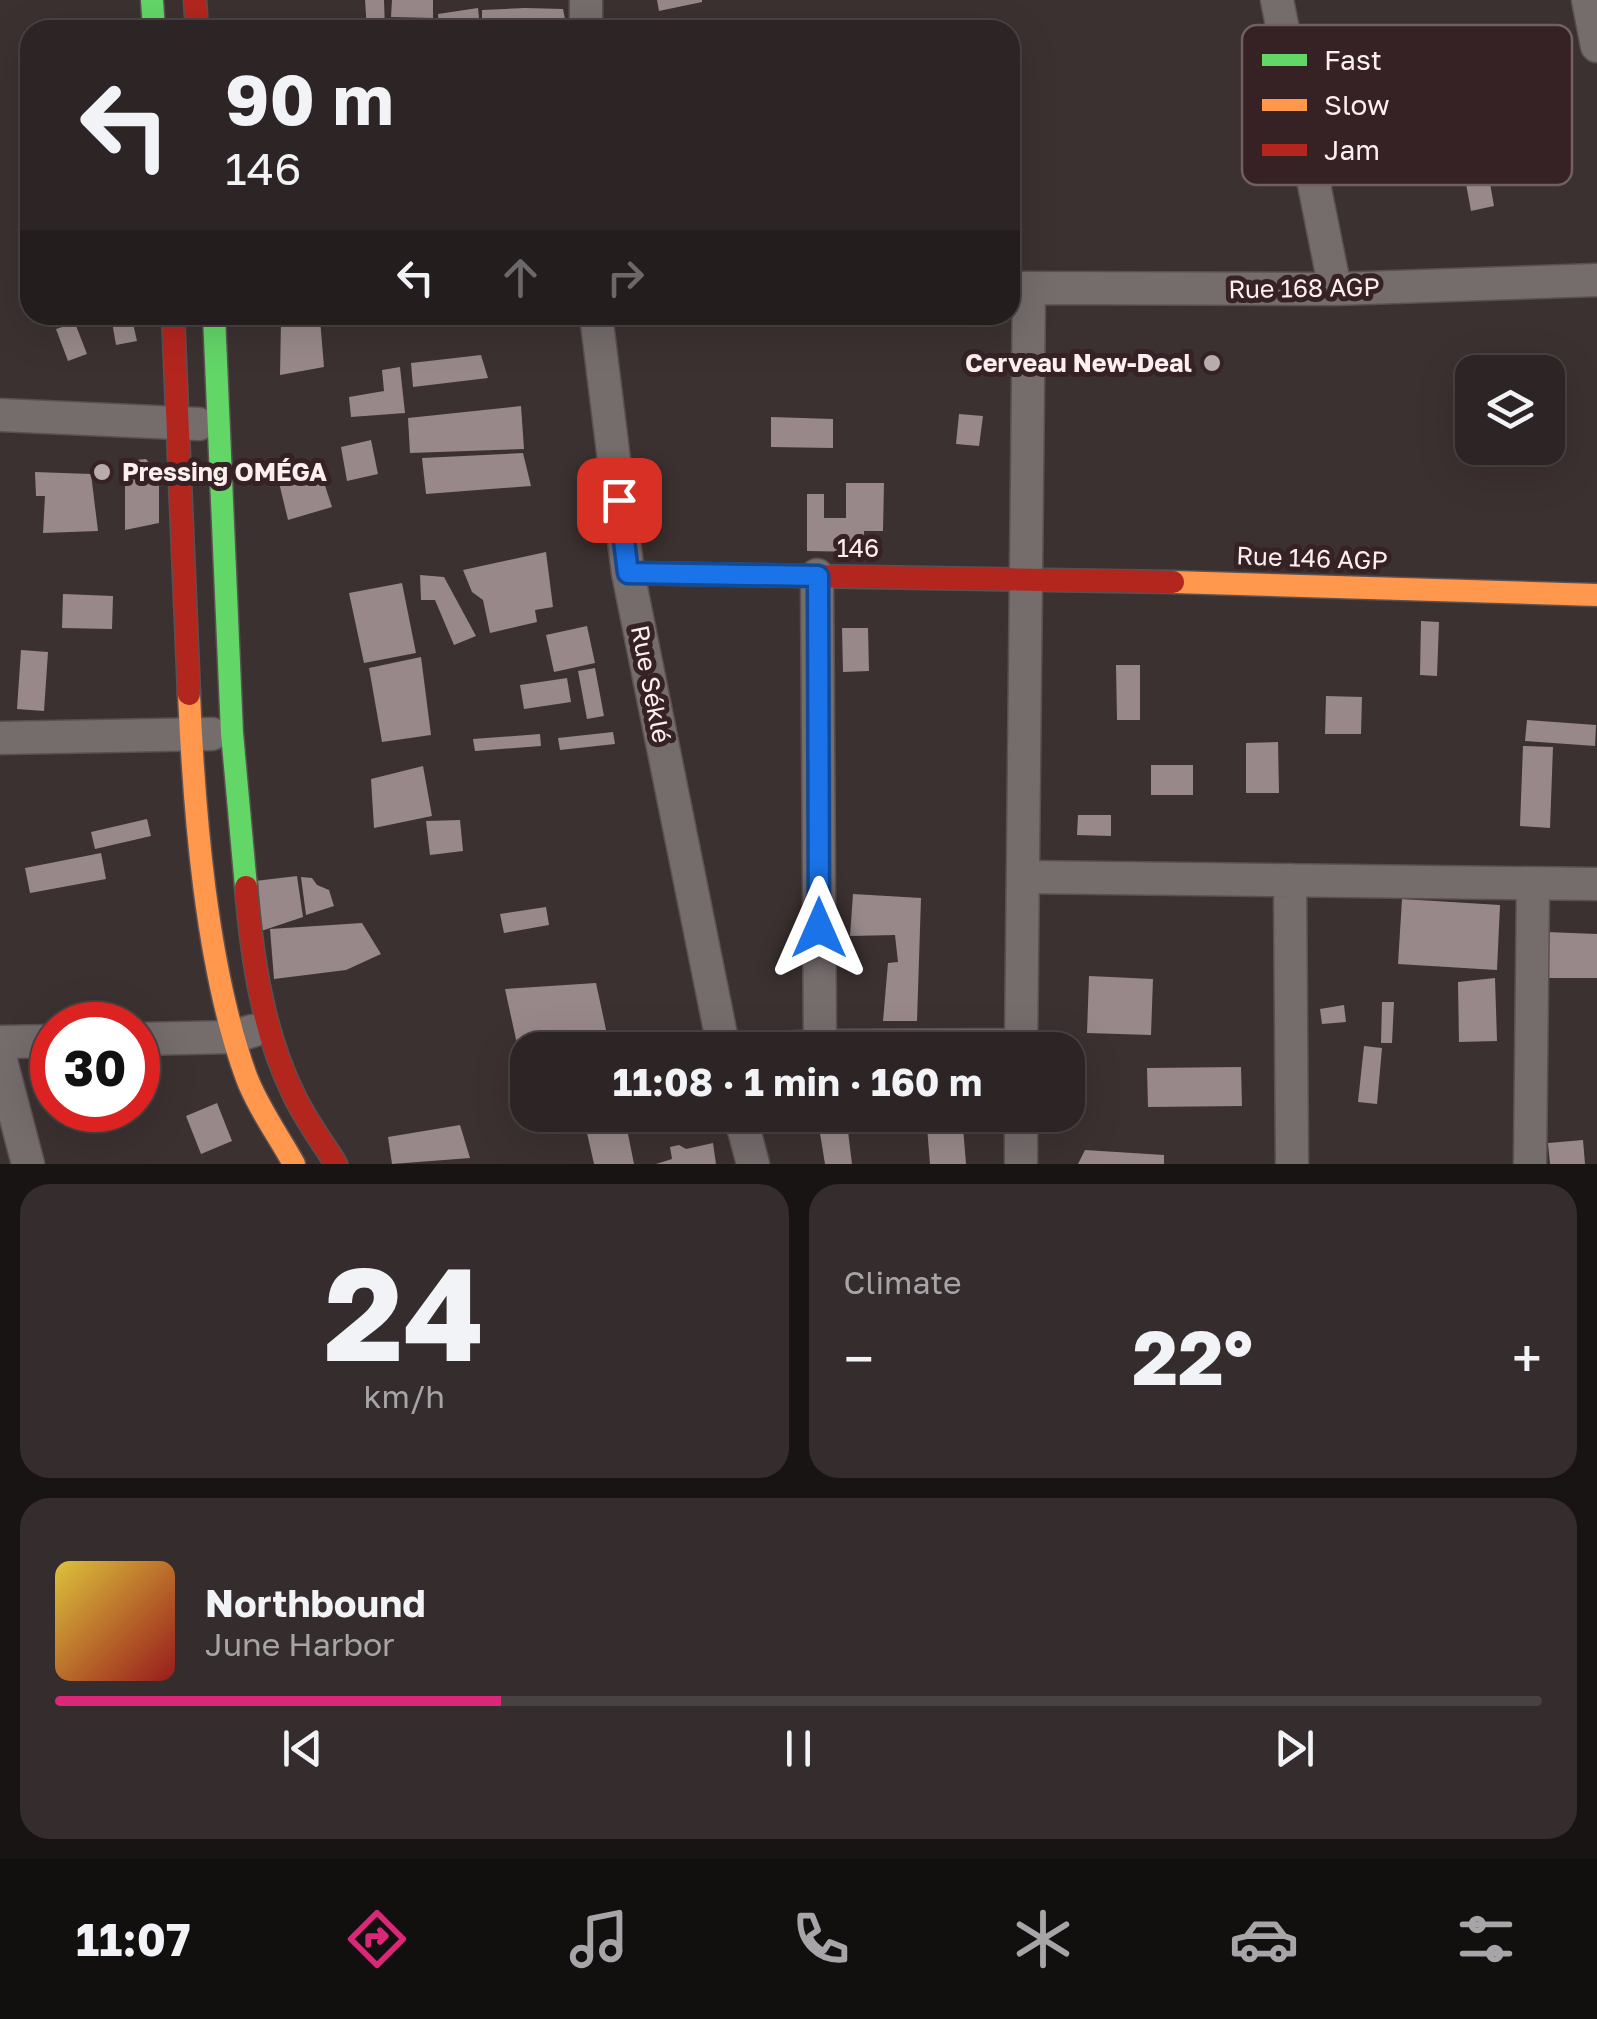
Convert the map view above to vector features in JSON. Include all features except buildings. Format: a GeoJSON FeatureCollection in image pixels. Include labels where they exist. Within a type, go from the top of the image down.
{"type":"FeatureCollection","features":[{"type":"Feature","properties":{"kind":"street"},"geometry":{"type":"LineString","coordinates":[[1277,0],[1282,25]]}},
{"type":"Feature","properties":{"kind":"street"},"geometry":{"type":"LineString","coordinates":[[1588,0],[1597,46]]}},
{"type":"Feature","properties":{"kind":"street"},"geometry":{"type":"LineString","coordinates":[[1313,185],[1334,289]]}},
{"type":"Feature","properties":{"kind":"street","name":"Rue 168 AGP"},"geometry":{"type":"LineString","coordinates":[[1020,288],[1334,289],[1597,280]]}},
{"type":"Feature","properties":{"kind":"street"},"geometry":{"type":"LineString","coordinates":[[1020,288],[1026,577],[1022,1032]]}},
{"type":"Feature","properties":{"kind":"street"},"geometry":{"type":"LineString","coordinates":[[173,325],[191,735],[210,914],[233,1036],[248,1081],[294,1164]]}},
{"type":"Feature","properties":{"kind":"street"},"geometry":{"type":"LineString","coordinates":[[214,325],[232,733],[251,940],[268,1026],[292,1092],[336,1164]]}},
{"type":"Feature","properties":{"kind":"street","name":"Rue Séklé"},"geometry":{"type":"LineString","coordinates":[[597,325],[628,573],[720,1032]]}},
{"type":"Feature","properties":{"kind":"street"},"geometry":{"type":"LineString","coordinates":[[0,416],[218,424]]}},
{"type":"Feature","properties":{"kind":"street","name":"146"},"geometry":{"type":"LineString","coordinates":[[628,573],[1026,577]]}},
{"type":"Feature","properties":{"kind":"street"},"geometry":{"type":"LineString","coordinates":[[818,576],[820,1032]]}},
{"type":"Feature","properties":{"kind":"street","name":"Rue 146 AGP"},"geometry":{"type":"LineString","coordinates":[[1026,577],[1597,594]]}},
{"type":"Feature","properties":{"kind":"street"},"geometry":{"type":"LineString","coordinates":[[0,738],[232,733]]}},
{"type":"Feature","properties":{"kind":"street"},"geometry":{"type":"LineString","coordinates":[[1023,877],[1597,884]]}},
{"type":"Feature","properties":{"kind":"street"},"geometry":{"type":"LineString","coordinates":[[1290,880],[1292,1164]]}},
{"type":"Feature","properties":{"kind":"street"},"geometry":{"type":"LineString","coordinates":[[1530,1164],[1533,884]]}},
{"type":"Feature","properties":{"kind":"street"},"geometry":{"type":"LineString","coordinates":[[160,1038],[233,1036],[268,1026]]}},
{"type":"Feature","properties":{"kind":"street"},"geometry":{"type":"LineString","coordinates":[[0,1042],[30,1041]]}},
{"type":"Feature","properties":{"kind":"street"},"geometry":{"type":"LineString","coordinates":[[0,1057],[28,1164]]}},
{"type":"Feature","properties":{"kind":"street"},"geometry":{"type":"LineString","coordinates":[[745,1132],[753,1164]]}},
{"type":"Feature","properties":{"kind":"street"},"geometry":{"type":"LineString","coordinates":[[1021,1132],[1021,1164]]}},
{"type":"Feature","properties":{"kind":"traffic: fast"},"geometry":{"type":"LineString","coordinates":[[152,0],[153,20]]}},
{"type":"Feature","properties":{"kind":"traffic: fast"},"geometry":{"type":"LineString","coordinates":[[214,325],[232,733],[246,887]]}},
{"type":"Feature","properties":{"kind":"traffic: slow"},"geometry":{"type":"LineString","coordinates":[[1173,582],[1597,595]]}},
{"type":"Feature","properties":{"kind":"traffic: slow"},"geometry":{"type":"LineString","coordinates":[[189,694],[204,888],[221,986],[246,1076],[294,1164]]}},
{"type":"Feature","properties":{"kind":"traffic: jam"},"geometry":{"type":"LineString","coordinates":[[195,0],[196,20]]}},
{"type":"Feature","properties":{"kind":"traffic: jam"},"geometry":{"type":"LineString","coordinates":[[173,325],[189,694]]}},
{"type":"Feature","properties":{"kind":"traffic: jam"},"geometry":{"type":"LineString","coordinates":[[628,573],[1173,582]]}},
{"type":"Feature","properties":{"kind":"traffic: jam"},"geometry":{"type":"LineString","coordinates":[[246,887],[255,965],[273,1042],[296,1100],[336,1164]]}},
{"type":"Feature","properties":{"kind":"place","name":"Cerveau New-Deal"},"geometry":{"type":"Point","coordinates":[1212,363]}},
{"type":"Feature","properties":{"kind":"place","name":"Pressing OMÉGA"},"geometry":{"type":"Point","coordinates":[102,472]}},
{"type":"Feature","properties":{"kind":"route"},"geometry":{"type":"LineString","coordinates":[[619,500],[628,573],[818,576],[819,928]]}}]}
